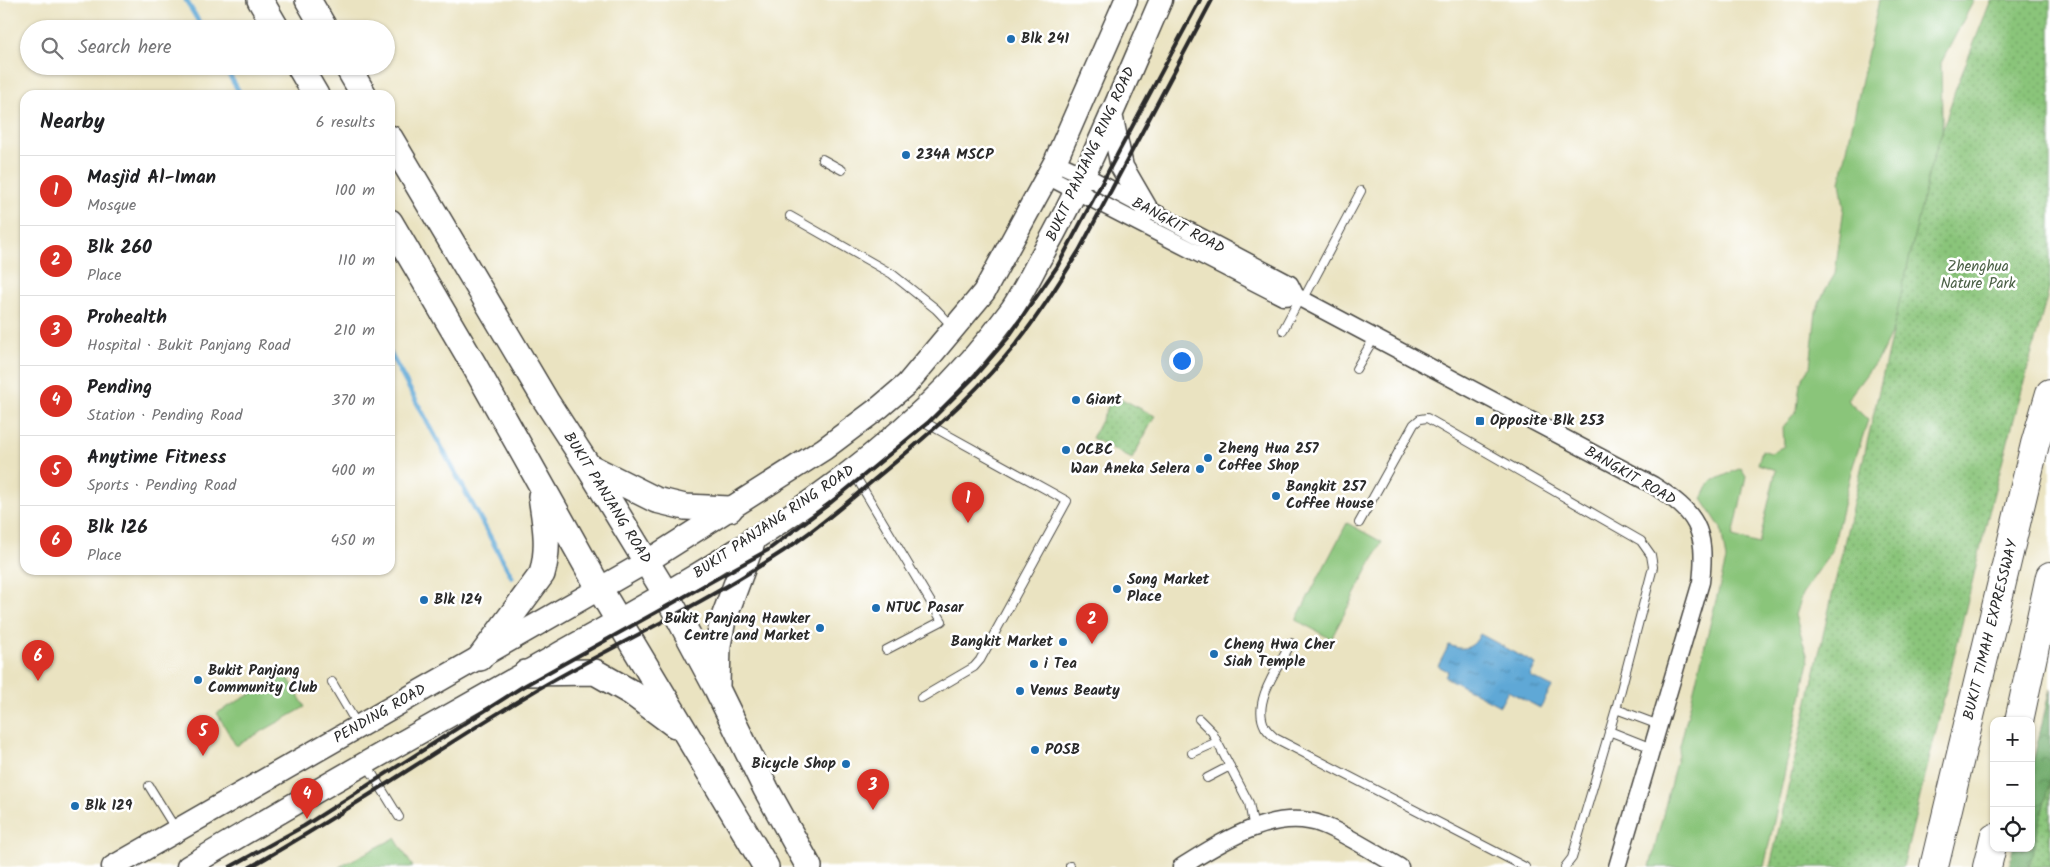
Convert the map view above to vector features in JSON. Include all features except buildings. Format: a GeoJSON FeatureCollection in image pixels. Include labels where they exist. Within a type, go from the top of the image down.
{"type":"FeatureCollection","features":[{"type":"Feature","properties":{"kind":"highway","name":"BUKIT TIMAH EXPRESSWAY"},"geometry":{"type":"LineString","coordinates":[[1934,867],[2035,444],[2050,393]]}},
{"type":"Feature","properties":{"kind":"highway"},"geometry":{"type":"LineString","coordinates":[[2021,717],[2050,576]]}},
{"type":"Feature","properties":{"kind":"highway"},"geometry":{"type":"LineString","coordinates":[[1987,867],[1991,852]]}},
{"type":"Feature","properties":{"kind":"main road"},"geometry":{"type":"LineString","coordinates":[[260,0],[272,20]]}},
{"type":"Feature","properties":{"kind":"main road"},"geometry":{"type":"LineString","coordinates":[[308,0],[320,20]]}},
{"type":"Feature","properties":{"kind":"main road","name":"BUKIT PANJANG RING ROAD"},"geometry":{"type":"LineString","coordinates":[[646,562],[824,449],[880,407],[907,384],[955,329],[984,292],[1051,169],[1126,0]]}},
{"type":"Feature","properties":{"kind":"main road","name":"BUKIT PANJANG RING ROAD"},"geometry":{"type":"LineString","coordinates":[[619,620],[666,594],[753,540],[852,470],[938,397],[978,352],[1013,307],[1058,228],[1081,182],[1161,0]]}},
{"type":"Feature","properties":{"kind":"main road"},"geometry":{"type":"LineString","coordinates":[[304,75],[313,90]]}},
{"type":"Feature","properties":{"kind":"main road"},"geometry":{"type":"LineString","coordinates":[[352,75],[361,90]]}},
{"type":"Feature","properties":{"kind":"main road"},"geometry":{"type":"LineString","coordinates":[[1110,114],[1122,167],[1147,210]]}},
{"type":"Feature","properties":{"kind":"main road","name":"BUKIT PANJANG ROAD"},"geometry":{"type":"LineString","coordinates":[[395,146],[546,401],[666,594],[717,689],[766,789],[809,867]]}},
{"type":"Feature","properties":{"kind":"main road"},"geometry":{"type":"LineString","coordinates":[[395,230],[469,356],[599,588],[766,867]]}},
{"type":"Feature","properties":{"kind":"main road"},"geometry":{"type":"LineString","coordinates":[[588,466],[656,500],[685,507],[730,509]]}},
{"type":"Feature","properties":{"kind":"main road"},"geometry":{"type":"LineString","coordinates":[[480,658],[542,574],[546,559],[547,533],[539,481]]}},
{"type":"Feature","properties":{"kind":"main road"},"geometry":{"type":"LineString","coordinates":[[717,689],[718,644],[723,620],[753,540]]}},
{"type":"Feature","properties":{"kind":"main road","name":"PENDING ROAD"},"geometry":{"type":"LineString","coordinates":[[113,867],[646,562]]}},
{"type":"Feature","properties":{"kind":"main road"},"geometry":{"type":"LineString","coordinates":[[192,866],[366,763],[619,620]]}},
{"type":"Feature","properties":{"kind":"main road"},"geometry":{"type":"LineString","coordinates":[[526,673],[595,672],[632,693],[686,733]]}},
{"type":"Feature","properties":{"kind":"street","name":"BANGKIT ROAD"},"geometry":{"type":"LineString","coordinates":[[1051,169],[1147,210],[1290,284],[1300,298]]}},
{"type":"Feature","properties":{"kind":"street","name":"BANGKIT ROAD"},"geometry":{"type":"LineString","coordinates":[[1081,182],[1141,225],[1283,297],[1300,298],[1653,485],[1676,500],[1691,515],[1700,532],[1704,557],[1701,582],[1617,867]]}},
{"type":"Feature","properties":{"kind":"street"},"geometry":{"type":"LineString","coordinates":[[1181,867],[1233,836],[1282,820],[1301,819],[1323,825],[1400,867]]}},
{"type":"Feature","properties":{"kind":"lane"},"geometry":{"type":"LineString","coordinates":[[822,159],[842,170]]}},
{"type":"Feature","properties":{"kind":"lane"},"geometry":{"type":"LineString","coordinates":[[1283,330],[1361,191]]}},
{"type":"Feature","properties":{"kind":"lane"},"geometry":{"type":"LineString","coordinates":[[790,216],[892,274],[936,310],[955,329]]}},
{"type":"Feature","properties":{"kind":"lane"},"geometry":{"type":"LineString","coordinates":[[1356,369],[1374,338]]}},
{"type":"Feature","properties":{"kind":"lane"},"geometry":{"type":"LineString","coordinates":[[915,417],[1067,501],[980,660],[969,670],[921,698]]}},
{"type":"Feature","properties":{"kind":"lane"},"geometry":{"type":"LineString","coordinates":[[1360,523],[1414,424],[1420,419],[1427,418],[1641,541],[1651,555],[1653,567],[1616,709],[1572,858],[1565,867]]}},
{"type":"Feature","properties":{"kind":"lane"},"geometry":{"type":"LineString","coordinates":[[852,470],[942,621],[886,650]]}},
{"type":"Feature","properties":{"kind":"lane"},"geometry":{"type":"LineString","coordinates":[[1291,643],[1262,698],[1260,712],[1265,726],[1275,738],[1525,867]]}},
{"type":"Feature","properties":{"kind":"lane"},"geometry":{"type":"LineString","coordinates":[[332,682],[358,726]]}},
{"type":"Feature","properties":{"kind":"lane"},"geometry":{"type":"LineString","coordinates":[[1616,709],[1659,725]]}},
{"type":"Feature","properties":{"kind":"lane"},"geometry":{"type":"LineString","coordinates":[[1199,719],[1209,727],[1218,742],[1249,803],[1254,829]]}},
{"type":"Feature","properties":{"kind":"lane"},"geometry":{"type":"LineString","coordinates":[[1609,731],[1652,748]]}},
{"type":"Feature","properties":{"kind":"lane"},"geometry":{"type":"LineString","coordinates":[[1192,753],[1218,742]]}},
{"type":"Feature","properties":{"kind":"lane"},"geometry":{"type":"LineString","coordinates":[[366,763],[399,817]]}},
{"type":"Feature","properties":{"kind":"lane"},"geometry":{"type":"LineString","coordinates":[[1207,778],[1230,766]]}},
{"type":"Feature","properties":{"kind":"lane"},"geometry":{"type":"LineString","coordinates":[[149,786],[176,830]]}},
{"type":"Feature","properties":{"kind":"green space"},"geometry":{"type":"Polygon","coordinates":[[[1879,0],[1974,0],[1941,63],[1946,328],[1905,305],[1880,356],[1847,400],[1868,420],[1851,472],[1832,551],[1802,594],[1795,615],[1809,661],[1764,867],[1650,867],[1726,560],[1721,528],[1702,499],[1710,482],[1741,468],[1746,476],[1733,537],[1759,544],[1776,470],[1758,464],[1762,450],[1771,453],[1784,446],[1783,427],[1797,410],[1800,383],[1810,367],[1816,311],[1824,292],[1835,274],[1844,207],[1840,182],[1879,0]]]}},
{"type":"Feature","properties":{"kind":"green space","name":"Zhenghua Nature Park"},"geometry":{"type":"Polygon","coordinates":[[[1991,0],[2050,0],[2050,286],[1992,500],[1903,867],[1770,867],[1929,172],[1955,91],[1991,0]]]}},
{"type":"Feature","properties":{"kind":"green space"},"geometry":{"type":"Polygon","coordinates":[[[1114,395],[1155,416],[1132,459],[1092,438],[1114,395]]]}},
{"type":"Feature","properties":{"kind":"green space"},"geometry":{"type":"Polygon","coordinates":[[[1347,523],[1382,542],[1331,639],[1296,620],[1347,523]]]}},
{"type":"Feature","properties":{"kind":"green space"},"geometry":{"type":"Polygon","coordinates":[[[286,674],[305,707],[236,746],[217,713],[286,674]]]}},
{"type":"Feature","properties":{"kind":"green space"},"geometry":{"type":"Polygon","coordinates":[[[2050,689],[2050,867],[2009,867],[2012,852],[2035,852],[2035,753],[2050,689]]]}},
{"type":"Feature","properties":{"kind":"green space"},"geometry":{"type":"Polygon","coordinates":[[[2050,780],[2050,867],[2029,867],[2033,852],[2035,852],[2035,842],[2050,780]]]}},
{"type":"Feature","properties":{"kind":"green space"},"geometry":{"type":"Polygon","coordinates":[[[395,838],[413,867],[339,867],[395,838]]]}},
{"type":"Feature","properties":{"kind":"water"},"geometry":{"type":"Polygon","coordinates":[[[1480,634],[1536,664],[1530,676],[1552,687],[1540,708],[1508,691],[1500,706],[1445,677],[1448,671],[1438,666],[1449,645],[1459,648],[1471,646],[1480,634]]]}},
{"type":"Feature","properties":{"kind":"waterway"},"geometry":{"type":"LineString","coordinates":[[186,0],[198,20]]}},
{"type":"Feature","properties":{"kind":"waterway"},"geometry":{"type":"LineString","coordinates":[[229,75],[238,90]]}},
{"type":"Feature","properties":{"kind":"waterway"},"geometry":{"type":"LineString","coordinates":[[395,362],[512,577]]}},
{"type":"Feature","properties":{"kind":"railway"},"geometry":{"type":"LineString","coordinates":[[230,867],[304,826],[522,687],[768,550],[829,504],[931,420],[975,376],[1007,339],[1057,267],[1200,0]]}},
{"type":"Feature","properties":{"kind":"railway"},"geometry":{"type":"LineString","coordinates":[[250,867],[320,826],[528,695],[681,612],[771,559],[837,511],[943,421],[1005,357],[1054,291],[1080,249],[1212,0]]}},
{"type":"Feature","properties":{"kind":"place","name":"Blk 241"},"geometry":{"type":"Point","coordinates":[1011,39]}},
{"type":"Feature","properties":{"kind":"place","name":"234A MSCP"},"geometry":{"type":"Point","coordinates":[906,155]}},
{"type":"Feature","properties":{"kind":"place","name":"Giant"},"geometry":{"type":"Point","coordinates":[1076,400]}},
{"type":"Feature","properties":{"kind":"place","name":"Opposite Blk 253"},"geometry":{"type":"Point","coordinates":[1480,421]}},
{"type":"Feature","properties":{"kind":"place","name":"OCBC"},"geometry":{"type":"Point","coordinates":[1066,450]}},
{"type":"Feature","properties":{"kind":"place","name":"Zheng Hua 257 Coffee Shop"},"geometry":{"type":"Point","coordinates":[1208,458]}},
{"type":"Feature","properties":{"kind":"place","name":"Wan Aneka Selera"},"geometry":{"type":"Point","coordinates":[1200,469]}},
{"type":"Feature","properties":{"kind":"place","name":"Bangkit 257 Coffee House"},"geometry":{"type":"Point","coordinates":[1276,496]}},
{"type":"Feature","properties":{"kind":"place","name":"Masjid Al-Iman"},"geometry":{"type":"Point","coordinates":[968,523]}},
{"type":"Feature","properties":{"kind":"place","name":"Song Market Place"},"geometry":{"type":"Point","coordinates":[1117,589]}},
{"type":"Feature","properties":{"kind":"place","name":"Blk 124"},"geometry":{"type":"Point","coordinates":[424,600]}},
{"type":"Feature","properties":{"kind":"place","name":"NTUC Pasar"},"geometry":{"type":"Point","coordinates":[876,608]}},
{"type":"Feature","properties":{"kind":"place","name":"Bukit Panjang Hawker Centre and Market"},"geometry":{"type":"Point","coordinates":[820,628]}},
{"type":"Feature","properties":{"kind":"place","name":"Bangkit Market"},"geometry":{"type":"Point","coordinates":[1063,642]}},
{"type":"Feature","properties":{"kind":"place","name":"Blk 260"},"geometry":{"type":"Point","coordinates":[1092,644]}},
{"type":"Feature","properties":{"kind":"place","name":"Cheng Hwa Cher Siah Temple"},"geometry":{"type":"Point","coordinates":[1214,654]}},
{"type":"Feature","properties":{"kind":"place","name":"i Tea"},"geometry":{"type":"Point","coordinates":[1034,664]}},
{"type":"Feature","properties":{"kind":"place","name":"Bukit Panjang Community Club"},"geometry":{"type":"Point","coordinates":[198,680]}},
{"type":"Feature","properties":{"kind":"place","name":"Blk 126"},"geometry":{"type":"Point","coordinates":[38,681]}},
{"type":"Feature","properties":{"kind":"place","name":"Venus Beauty"},"geometry":{"type":"Point","coordinates":[1020,691]}},
{"type":"Feature","properties":{"kind":"place","name":"POSB"},"geometry":{"type":"Point","coordinates":[1035,750]}},
{"type":"Feature","properties":{"kind":"place","name":"Anytime Fitness"},"geometry":{"type":"Point","coordinates":[203,756]}},
{"type":"Feature","properties":{"kind":"place","name":"Bicycle Shop"},"geometry":{"type":"Point","coordinates":[846,764]}},
{"type":"Feature","properties":{"kind":"place","name":"Blk 129"},"geometry":{"type":"Point","coordinates":[75,806]}},
{"type":"Feature","properties":{"kind":"place","name":"Prohealth"},"geometry":{"type":"Point","coordinates":[873,810]}},
{"type":"Feature","properties":{"kind":"place","name":"Pending"},"geometry":{"type":"Point","coordinates":[307,819]}}]}
